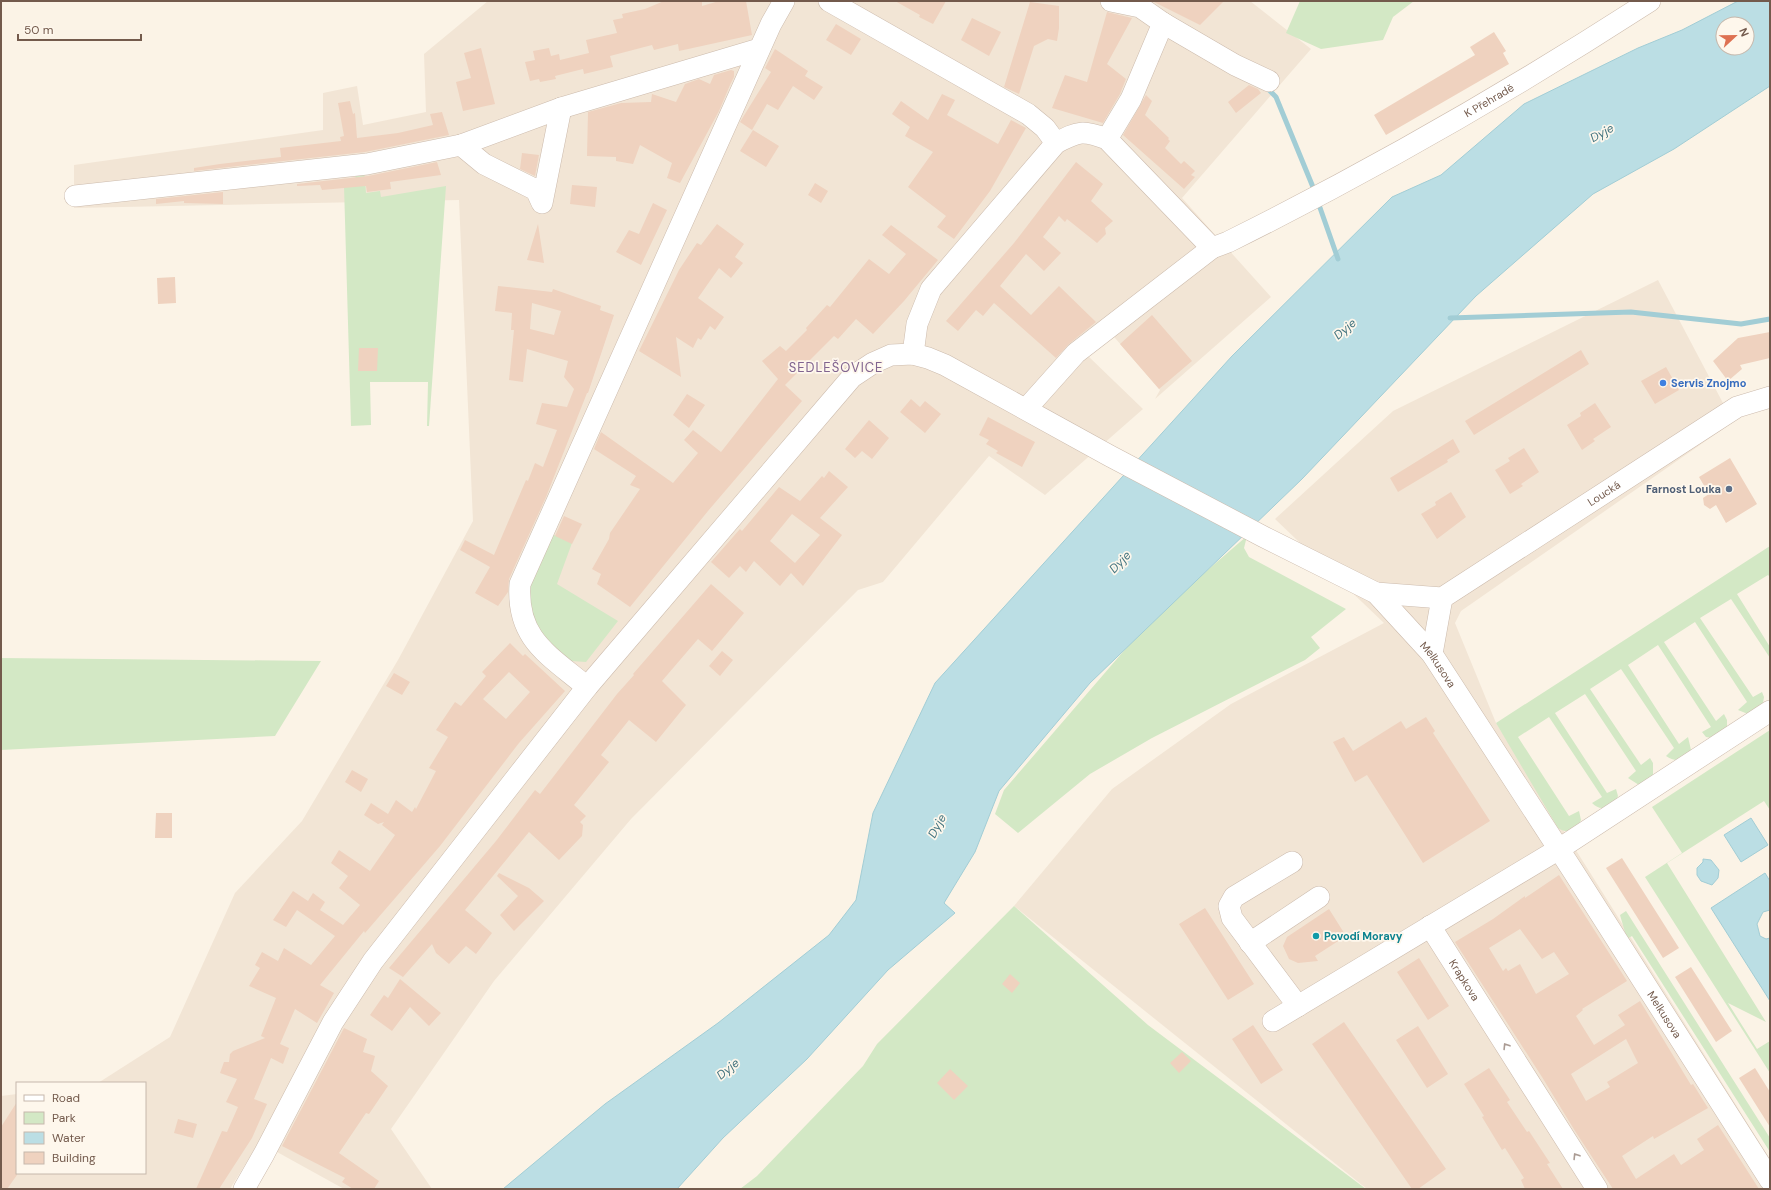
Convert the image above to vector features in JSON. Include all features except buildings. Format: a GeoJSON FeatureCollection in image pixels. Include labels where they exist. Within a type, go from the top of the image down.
{"type":"FeatureCollection","features":[{"type":"Feature","properties":{"kind":"street"},"geometry":{"type":"LineString","coordinates":[[587,687],[539,647],[527,630],[521,614],[519,599],[520,584],[771,24],[784,1]]}},
{"type":"Feature","properties":{"kind":"street"},"geometry":{"type":"LineString","coordinates":[[829,1],[1028,114],[1045,128],[1056,143]]}},
{"type":"Feature","properties":{"kind":"street"},"geometry":{"type":"LineString","coordinates":[[1110,1],[1140,7],[1163,23],[1235,65],[1269,82]]}},
{"type":"Feature","properties":{"kind":"street","name":"K Přehradě"},"geometry":{"type":"LineString","coordinates":[[1026,409],[1076,353],[1212,248],[1319,196],[1566,55],[1650,1]]}},
{"type":"Feature","properties":{"kind":"street"},"geometry":{"type":"LineString","coordinates":[[1107,139],[1131,99],[1163,23]]}},
{"type":"Feature","properties":{"kind":"street"},"geometry":{"type":"LineString","coordinates":[[74,196],[367,164],[461,145],[561,108],[760,49]]}},
{"type":"Feature","properties":{"kind":"street"},"geometry":{"type":"LineString","coordinates":[[461,145],[484,164],[536,190],[542,203],[561,108]]}},
{"type":"Feature","properties":{"kind":"street"},"geometry":{"type":"LineString","coordinates":[[244,1189],[333,1022],[373,961],[587,687],[852,377],[873,363],[891,355],[913,354],[918,324],[931,289],[1056,143],[1071,135],[1087,131],[1107,139],[1212,248]]}},
{"type":"Feature","properties":{"kind":"street","name":"Melkusova"},"geometry":{"type":"LineString","coordinates":[[913,354],[945,365],[1110,456],[1376,593],[1432,654],[1770,1180]]}},
{"type":"Feature","properties":{"kind":"street","name":"Loucká"},"geometry":{"type":"LineString","coordinates":[[1442,598],[1737,407],[1770,397]]}},
{"type":"Feature","properties":{"kind":"street"},"geometry":{"type":"LineString","coordinates":[[1376,593],[1442,598],[1432,654]]}},
{"type":"Feature","properties":{"kind":"street"},"geometry":{"type":"LineString","coordinates":[[1273,1021],[1558,848],[1770,711]]}},
{"type":"Feature","properties":{"kind":"street"},"geometry":{"type":"LineString","coordinates":[[1292,862],[1234,897],[1229,906],[1232,918],[1298,1006]]}},
{"type":"Feature","properties":{"kind":"street"},"geometry":{"type":"LineString","coordinates":[[1250,943],[1319,896]]}},
{"type":"Feature","properties":{"kind":"street","name":"Krapkova"},"geometry":{"type":"LineString","coordinates":[[1430,926],[1597,1189]]}},
{"type":"Feature","properties":{"kind":"shaded area"},"geometry":{"type":"Polygon","coordinates":[[[488,1],[1250,1],[1311,49],[1182,198],[1271,297],[1155,399],[1160,390],[1109,333],[1087,355],[1143,409],[1045,495],[989,456],[883,582],[858,590],[631,819],[494,981],[391,1129],[432,1189],[344,1189],[259,1142],[230,1189],[1,1189],[1,1096],[16,1094],[16,1174],[146,1174],[146,1082],[100,1082],[170,1037],[235,893],[302,821],[398,660],[473,521],[459,200],[74,208],[74,165],[323,130],[323,93],[357,86],[363,125],[426,112],[424,54],[488,1]]]}},
{"type":"Feature","properties":{"kind":"shaded area"},"geometry":{"type":"Polygon","coordinates":[[[1658,280],[1733,422],[1461,611],[1455,623],[1496,723],[1770,1159],[1770,1189],[1367,1189],[1014,906],[1112,789],[1231,704],[1384,623],[1275,519],[1393,411],[1658,280]]]}},
{"type":"Feature","properties":{"kind":"green space"},"geometry":{"type":"Polygon","coordinates":[[[1300,1],[1414,1],[1393,17],[1383,40],[1321,49],[1286,33],[1300,1]]]}},
{"type":"Feature","properties":{"kind":"green space"},"geometry":{"type":"Polygon","coordinates":[[[364,169],[366,193],[380,191],[381,197],[446,186],[429,426],[427,426],[428,382],[370,382],[371,425],[351,426],[344,186],[356,183],[355,172],[364,169]]]}},
{"type":"Feature","properties":{"kind":"green space"},"geometry":{"type":"Polygon","coordinates":[[[552,534],[572,543],[557,584],[618,621],[586,662],[571,661],[534,631],[526,587],[552,534]]]}},
{"type":"Feature","properties":{"kind":"green space"},"geometry":{"type":"Polygon","coordinates":[[[1247,536],[1244,548],[1249,557],[1346,609],[1311,637],[1320,648],[1305,660],[1152,738],[1090,774],[1018,833],[995,814],[1004,790],[1153,617],[1247,536]]]}},
{"type":"Feature","properties":{"kind":"green space"},"geometry":{"type":"Polygon","coordinates":[[[1770,546],[1770,577],[1768,575],[1737,594],[1770,647],[1770,658],[1731,599],[1700,618],[1753,697],[1762,692],[1764,697],[1763,703],[1748,714],[1738,710],[1747,702],[1695,622],[1664,642],[1716,721],[1724,714],[1727,720],[1727,727],[1712,738],[1706,737],[1702,732],[1711,727],[1658,645],[1628,665],[1679,744],[1688,737],[1691,750],[1689,754],[1680,760],[1673,760],[1666,756],[1674,748],[1621,669],[1590,689],[1641,765],[1650,758],[1653,763],[1653,777],[1639,785],[1628,778],[1636,771],[1585,694],[1555,713],[1607,793],[1616,789],[1618,796],[1615,803],[1600,808],[1592,803],[1602,797],[1549,717],[1518,737],[1569,816],[1579,811],[1581,820],[1578,827],[1568,831],[1563,831],[1558,828],[1496,723],[1770,546]]]}},
{"type":"Feature","properties":{"kind":"green space"},"geometry":{"type":"Polygon","coordinates":[[[1,658],[321,661],[275,736],[1,750],[1,658]]]}},
{"type":"Feature","properties":{"kind":"green space"},"geometry":{"type":"Polygon","coordinates":[[[1770,730],[1770,810],[1764,801],[1667,863],[1766,1022],[1728,1003],[1757,1049],[1770,1041],[1770,1073],[1645,877],[1682,853],[1652,807],[1770,730]]]}},
{"type":"Feature","properties":{"kind":"green space"},"geometry":{"type":"Polygon","coordinates":[[[1014,906],[1148,1025],[1366,1189],[740,1189],[757,1176],[863,1066],[877,1044],[1014,906]]]}},
{"type":"Feature","properties":{"kind":"green space"},"geometry":{"type":"Polygon","coordinates":[[[1626,911],[1770,1138],[1770,1152],[1632,936],[1627,939],[1620,915],[1626,911]]]}},
{"type":"Feature","properties":{"kind":"water","name":"Dyje"},"geometry":{"type":"Polygon","coordinates":[[[1738,1],[1770,1],[1770,86],[1674,149],[1593,194],[1476,296],[1302,479],[1090,683],[999,791],[975,852],[944,903],[955,913],[888,970],[807,1059],[723,1138],[677,1189],[503,1189],[605,1104],[718,1023],[829,935],[856,900],[873,813],[935,683],[1232,356],[1392,197],[1441,175],[1524,104],[1638,48],[1682,30],[1738,1]]]}},
{"type":"Feature","properties":{"kind":"water"},"geometry":{"type":"Polygon","coordinates":[[[1751,818],[1768,845],[1741,862],[1724,835],[1751,818]]]}},
{"type":"Feature","properties":{"kind":"water"},"geometry":{"type":"Polygon","coordinates":[[[1703,859],[1711,860],[1719,870],[1718,878],[1712,885],[1701,881],[1697,875],[1697,868],[1703,862],[1703,859]]]}},
{"type":"Feature","properties":{"kind":"water"},"geometry":{"type":"Polygon","coordinates":[[[1765,873],[1770,881],[1770,910],[1763,912],[1757,924],[1760,936],[1766,939],[1770,938],[1770,1001],[1711,908],[1765,873]]]}},
{"type":"Feature","properties":{"kind":"waterway"},"geometry":{"type":"LineString","coordinates":[[1265,86],[1276,97],[1315,192]]}},
{"type":"Feature","properties":{"kind":"waterway"},"geometry":{"type":"LineString","coordinates":[[1318,202],[1338,259]]}},
{"type":"Feature","properties":{"kind":"waterway"},"geometry":{"type":"LineString","coordinates":[[1450,318],[1631,312],[1741,324],[1770,319]]}},
{"type":"Feature","properties":{"kind":"place","name":"Servis Znojmo"},"geometry":{"type":"Point","coordinates":[1663,383]}},
{"type":"Feature","properties":{"kind":"place","name":"Farnost Louka"},"geometry":{"type":"Point","coordinates":[1729,489]}},
{"type":"Feature","properties":{"kind":"place","name":"Povodí Moravy"},"geometry":{"type":"Point","coordinates":[1316,936]}},
{"type":"Feature","properties":{"kind":"district","name":"SEDLEŠOVICE"},"geometry":{"type":"Point","coordinates":[836,367]}}]}
